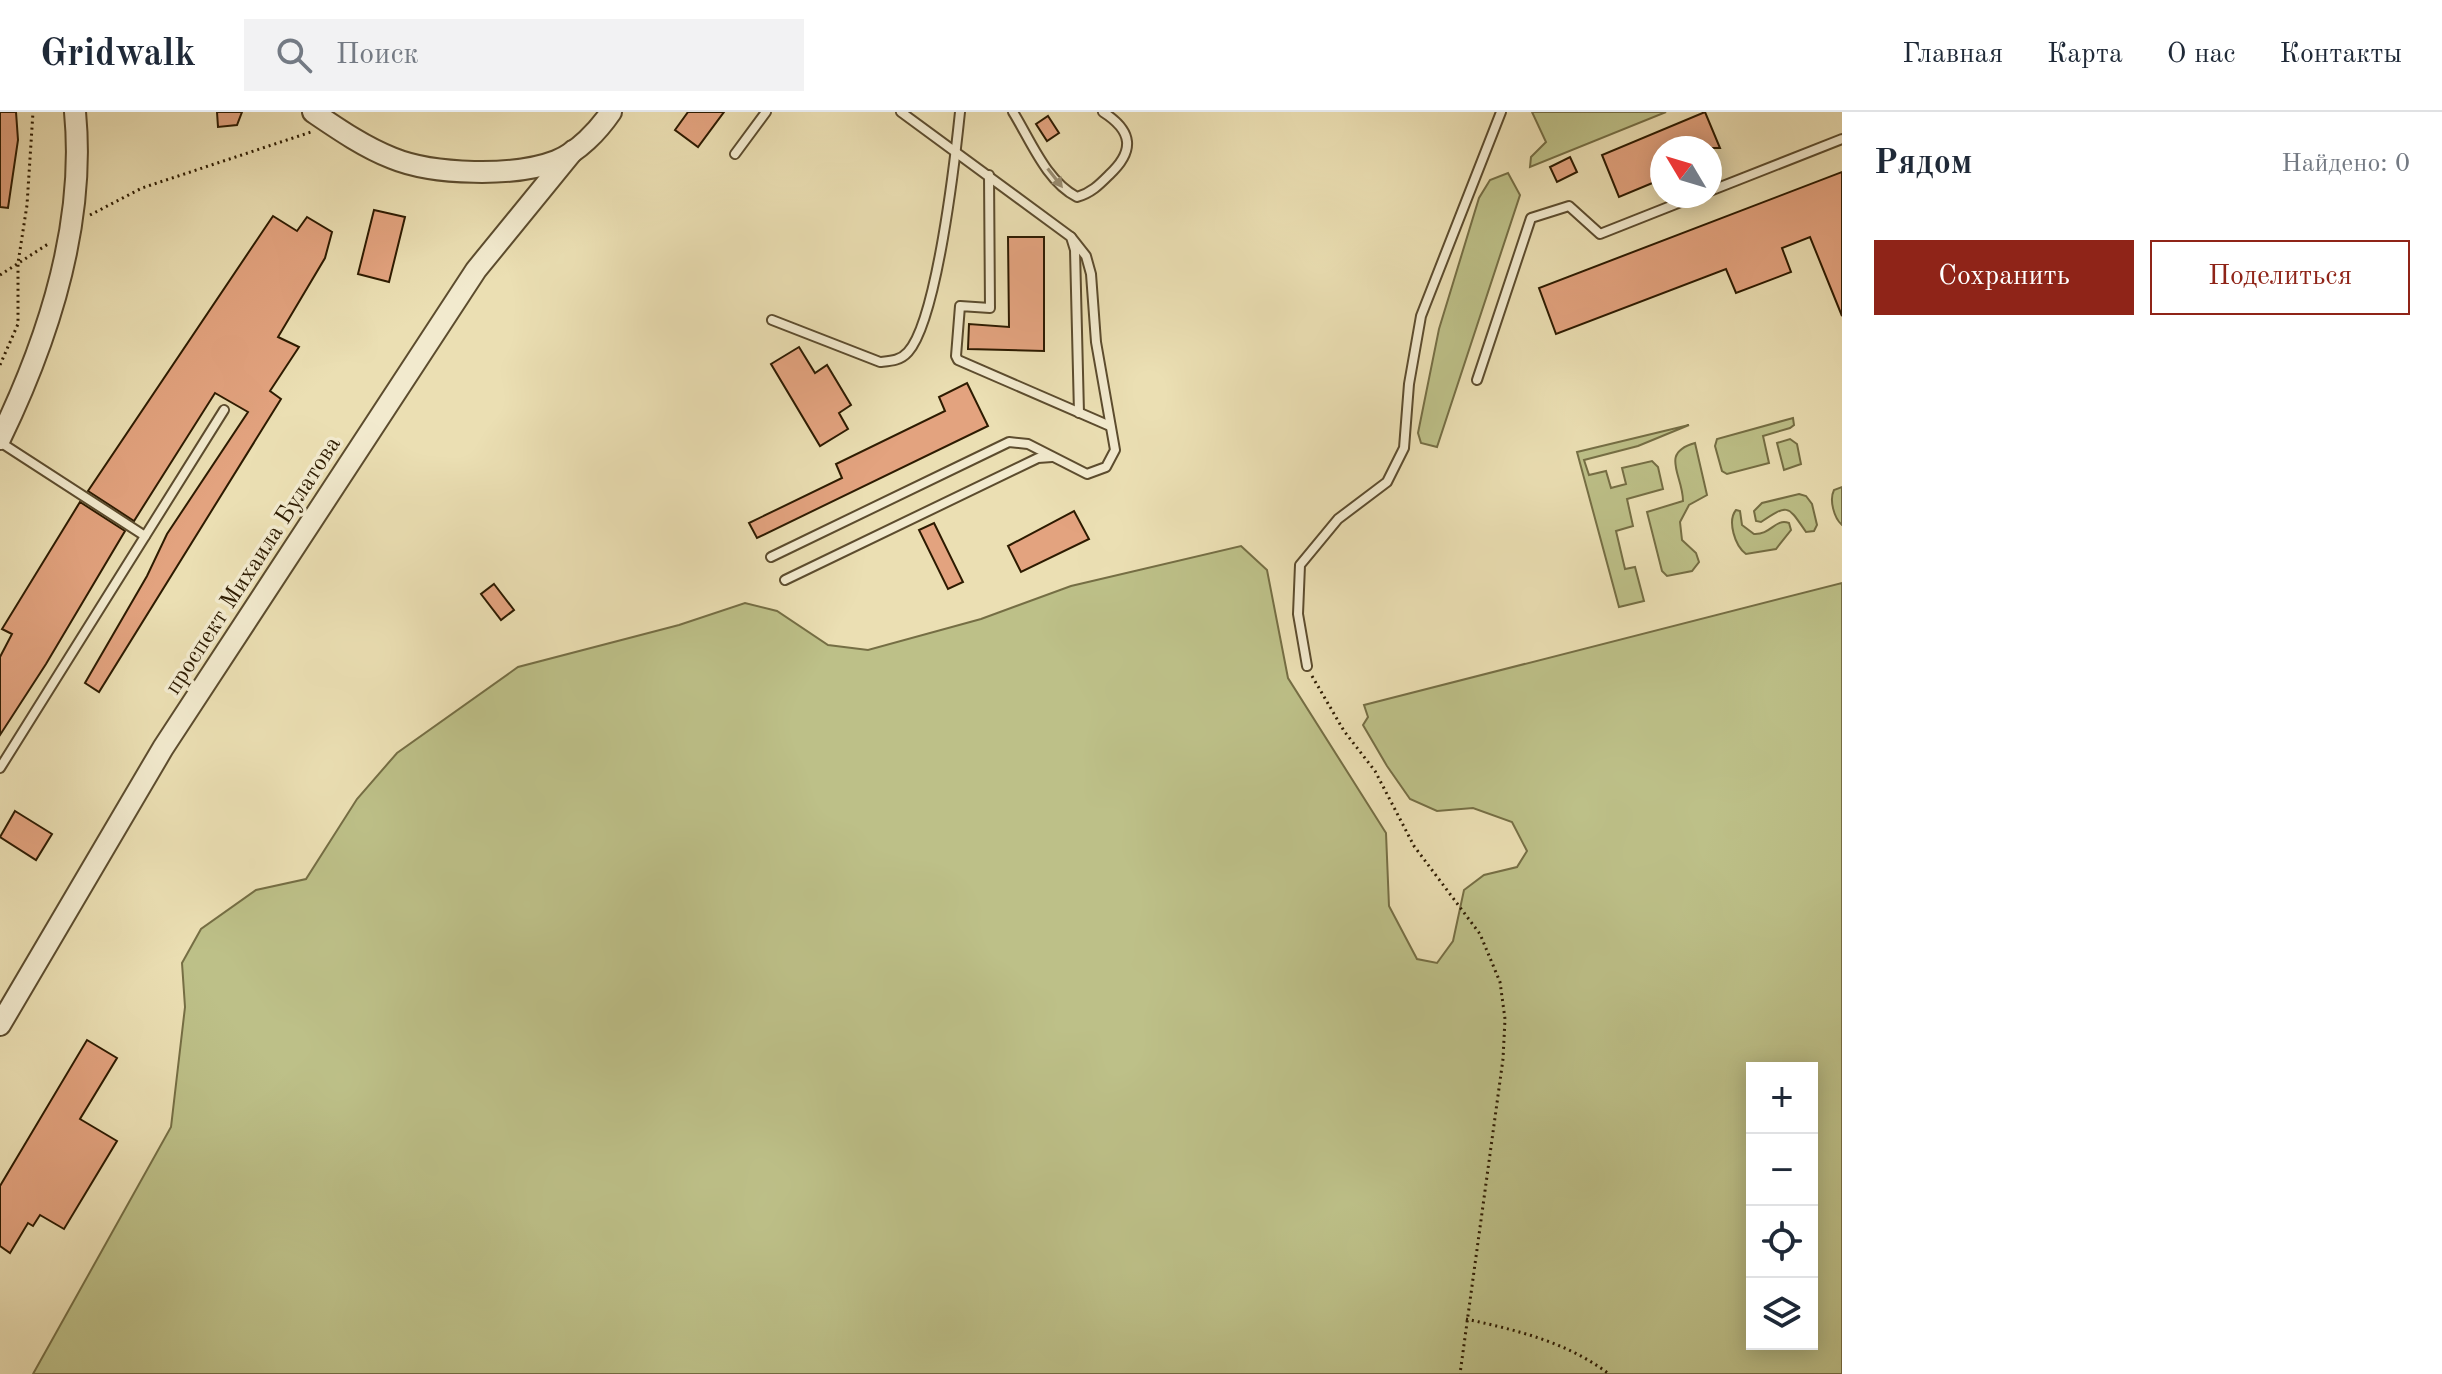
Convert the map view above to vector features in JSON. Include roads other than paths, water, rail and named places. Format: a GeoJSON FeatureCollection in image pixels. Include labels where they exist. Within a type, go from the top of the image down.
{"type":"FeatureCollection","features":[{"type":"Feature","properties":{"kind":"street"},"geometry":{"type":"LineString","coordinates":[[0,441],[47,332],[70,230],[78,139],[75,112]]}},
{"type":"Feature","properties":{"kind":"street"},"geometry":{"type":"LineString","coordinates":[[313,112],[393,159],[438,170],[458,172],[529,167],[559,160],[573,151]]}},
{"type":"Feature","properties":{"kind":"street","name":"проспект Михаила Булатова"},"geometry":{"type":"LineString","coordinates":[[0,1025],[163,748],[450,310],[509,227],[573,151],[597,130],[611,112]]}},
{"type":"Feature","properties":{"kind":"lane"},"geometry":{"type":"LineString","coordinates":[[735,154],[766,112]]}},
{"type":"Feature","properties":{"kind":"lane"},"geometry":{"type":"LineString","coordinates":[[771,557],[1009,442],[1028,444],[1087,474],[1106,467],[1115,450],[1096,342],[1091,274],[1086,256],[1071,237],[901,112]]}},
{"type":"Feature","properties":{"kind":"lane"},"geometry":{"type":"LineString","coordinates":[[772,320],[880,362],[895,361],[908,352],[927,311],[956,151],[960,112]]}},
{"type":"Feature","properties":{"kind":"lane"},"geometry":{"type":"LineString","coordinates":[[1013,112],[1052,178],[1077,197],[1089,194],[1127,155],[1125,134],[1103,112]]}},
{"type":"Feature","properties":{"kind":"lane"},"geometry":{"type":"LineString","coordinates":[[1307,666],[1298,614],[1300,565],[1338,519],[1387,482],[1404,448],[1409,384],[1421,316],[1501,112]]}},
{"type":"Feature","properties":{"kind":"lane"},"geometry":{"type":"LineString","coordinates":[[1722,186],[1842,139]]}},
{"type":"Feature","properties":{"kind":"lane"},"geometry":{"type":"LineString","coordinates":[[989,175],[990,308],[960,306],[956,356],[961,362],[1110,426]]}},
{"type":"Feature","properties":{"kind":"lane"},"geometry":{"type":"LineString","coordinates":[[1477,380],[1531,218],[1569,206],[1600,234],[1666,208]]}},
{"type":"Feature","properties":{"kind":"lane"},"geometry":{"type":"LineString","coordinates":[[1071,237],[1075,250],[1079,413]]}},
{"type":"Feature","properties":{"kind":"lane"},"geometry":{"type":"LineString","coordinates":[[0,768],[224,410]]}},
{"type":"Feature","properties":{"kind":"lane"},"geometry":{"type":"LineString","coordinates":[[0,441],[145,536]]}},
{"type":"Feature","properties":{"kind":"lane"},"geometry":{"type":"LineString","coordinates":[[785,580],[1038,458],[1053,457]]}}]}
